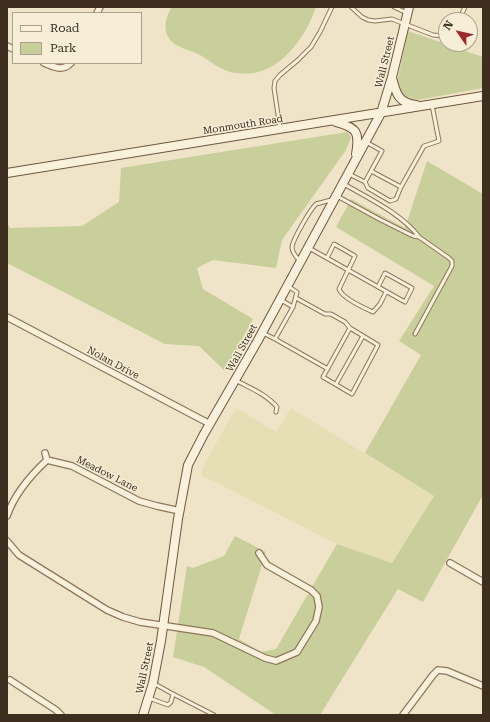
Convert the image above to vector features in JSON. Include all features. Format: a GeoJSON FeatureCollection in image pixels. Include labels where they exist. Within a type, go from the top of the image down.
{"type":"FeatureCollection","features":[{"type":"Feature","properties":{"kind":"street","name":"Wall Street"},"geometry":{"type":"LineString","coordinates":[[143,715],[149,698],[163,626],[188,465],[381,113],[392,77],[408,10]]}},
{"type":"Feature","properties":{"kind":"street"},"geometry":{"type":"LineString","coordinates":[[47,64],[64,68],[70,64]]}},
{"type":"Feature","properties":{"kind":"street"},"geometry":{"type":"LineString","coordinates":[[392,77],[395,90],[400,99],[407,104],[420,106]]}},
{"type":"Feature","properties":{"kind":"street","name":"Monmouth Road"},"geometry":{"type":"LineString","coordinates":[[7,173],[483,96]]}},
{"type":"Feature","properties":{"kind":"street"},"geometry":{"type":"LineString","coordinates":[[333,121],[354,128],[358,141],[355,159]]}},
{"type":"Feature","properties":{"kind":"street","name":"Nolan Drive"},"geometry":{"type":"LineString","coordinates":[[7,317],[210,424]]}},
{"type":"Feature","properties":{"kind":"street"},"geometry":{"type":"LineString","coordinates":[[7,516],[11,506],[30,476],[47,460],[45,453]]}},
{"type":"Feature","properties":{"kind":"street","name":"Meadow Lane"},"geometry":{"type":"LineString","coordinates":[[47,460],[72,466],[139,501],[180,511]]}},
{"type":"Feature","properties":{"kind":"street"},"geometry":{"type":"LineString","coordinates":[[7,540],[19,554],[107,610],[131,620],[213,633],[264,658],[276,661],[297,652],[316,621],[319,607],[317,596],[311,590],[266,565],[259,553]]}},
{"type":"Feature","properties":{"kind":"street"},"geometry":{"type":"LineString","coordinates":[[450,563],[483,582]]}},
{"type":"Feature","properties":{"kind":"street"},"geometry":{"type":"LineString","coordinates":[[403,715],[433,674],[438,670],[447,671],[483,686]]}},
{"type":"Feature","properties":{"kind":"street"},"geometry":{"type":"LineString","coordinates":[[8,680],[56,710],[61,715]]}},
{"type":"Feature","properties":{"kind":"lane"},"geometry":{"type":"LineString","coordinates":[[280,129],[274,82],[277,77],[311,47],[332,7]]}},
{"type":"Feature","properties":{"kind":"lane"},"geometry":{"type":"LineString","coordinates":[[351,7],[362,17],[368,20],[375,21],[392,19],[438,36]]}},
{"type":"Feature","properties":{"kind":"lane"},"geometry":{"type":"LineString","coordinates":[[394,7],[408,10]]}},
{"type":"Feature","properties":{"kind":"lane"},"geometry":{"type":"LineString","coordinates":[[348,173],[365,182],[368,188],[390,201],[396,199],[424,146],[439,141],[432,104]]}},
{"type":"Feature","properties":{"kind":"lane"},"geometry":{"type":"LineString","coordinates":[[365,141],[382,152],[365,182]]}},
{"type":"Feature","properties":{"kind":"lane"},"geometry":{"type":"LineString","coordinates":[[371,171],[401,187]]}},
{"type":"Feature","properties":{"kind":"lane"},"geometry":{"type":"LineString","coordinates":[[342,183],[384,208],[413,230],[419,237],[452,261],[452,266],[415,334]]}},
{"type":"Feature","properties":{"kind":"lane"},"geometry":{"type":"LineString","coordinates":[[300,261],[293,252],[292,247],[303,224],[316,204],[335,198],[413,236],[419,237]]}},
{"type":"Feature","properties":{"kind":"lane"},"geometry":{"type":"LineString","coordinates":[[327,258],[334,244],[355,256],[339,289],[340,292],[365,309],[373,312],[380,304],[386,292]]}},
{"type":"Feature","properties":{"kind":"lane"},"geometry":{"type":"LineString","coordinates":[[308,248],[327,258],[386,292],[405,302],[412,288],[385,273],[378,287]]}},
{"type":"Feature","properties":{"kind":"lane"},"geometry":{"type":"LineString","coordinates":[[275,339],[293,307],[296,298],[297,292],[287,286]]}},
{"type":"Feature","properties":{"kind":"lane"},"geometry":{"type":"LineString","coordinates":[[296,298],[325,314],[331,314],[345,322],[350,328],[378,344],[352,394],[324,377],[350,328]]}},
{"type":"Feature","properties":{"kind":"lane"},"geometry":{"type":"LineString","coordinates":[[280,299],[293,307]]}},
{"type":"Feature","properties":{"kind":"lane"},"geometry":{"type":"LineString","coordinates":[[262,332],[328,369]]}},
{"type":"Feature","properties":{"kind":"lane"},"geometry":{"type":"LineString","coordinates":[[336,384],[363,336]]}},
{"type":"Feature","properties":{"kind":"lane"},"geometry":{"type":"LineString","coordinates":[[235,380],[271,400],[277,407],[276,412]]}},
{"type":"Feature","properties":{"kind":"lane"},"geometry":{"type":"LineString","coordinates":[[152,683],[214,715]]}},
{"type":"Feature","properties":{"kind":"lane"},"geometry":{"type":"LineString","coordinates":[[149,698],[168,706],[171,702],[173,694]]}},
{"type":"Feature","properties":{"kind":"shaded area"},"geometry":{"type":"Polygon","coordinates":[[[236,408],[276,432],[291,408],[434,496],[392,563],[337,544],[201,475],[205,463],[236,408]]]}},
{"type":"Feature","properties":{"kind":"green space"},"geometry":{"type":"Polygon","coordinates":[[[172,7],[316,7],[304,32],[287,55],[276,64],[250,74],[235,73],[225,70],[195,52],[173,43],[167,34],[166,28],[167,17],[172,7]]]}},
{"type":"Feature","properties":{"kind":"green space"},"geometry":{"type":"Polygon","coordinates":[[[408,31],[438,41],[438,52],[469,52],[483,57],[483,88],[418,100],[402,95],[399,91],[397,82],[408,31]]]}},
{"type":"Feature","properties":{"kind":"green space"},"geometry":{"type":"Polygon","coordinates":[[[347,132],[351,137],[346,150],[282,240],[276,268],[213,260],[197,268],[203,289],[253,319],[225,371],[199,346],[165,344],[7,263],[7,223],[10,228],[82,226],[119,202],[121,168],[347,132]]]}},
{"type":"Feature","properties":{"kind":"green space"},"geometry":{"type":"Polygon","coordinates":[[[427,161],[483,194],[483,495],[423,602],[398,589],[320,715],[276,715],[204,667],[173,657],[187,566],[193,568],[224,556],[235,536],[266,552],[239,639],[261,652],[276,649],[337,544],[392,563],[434,496],[365,453],[421,355],[399,341],[434,286],[336,227],[351,199],[405,228],[427,161]]]}}]}
